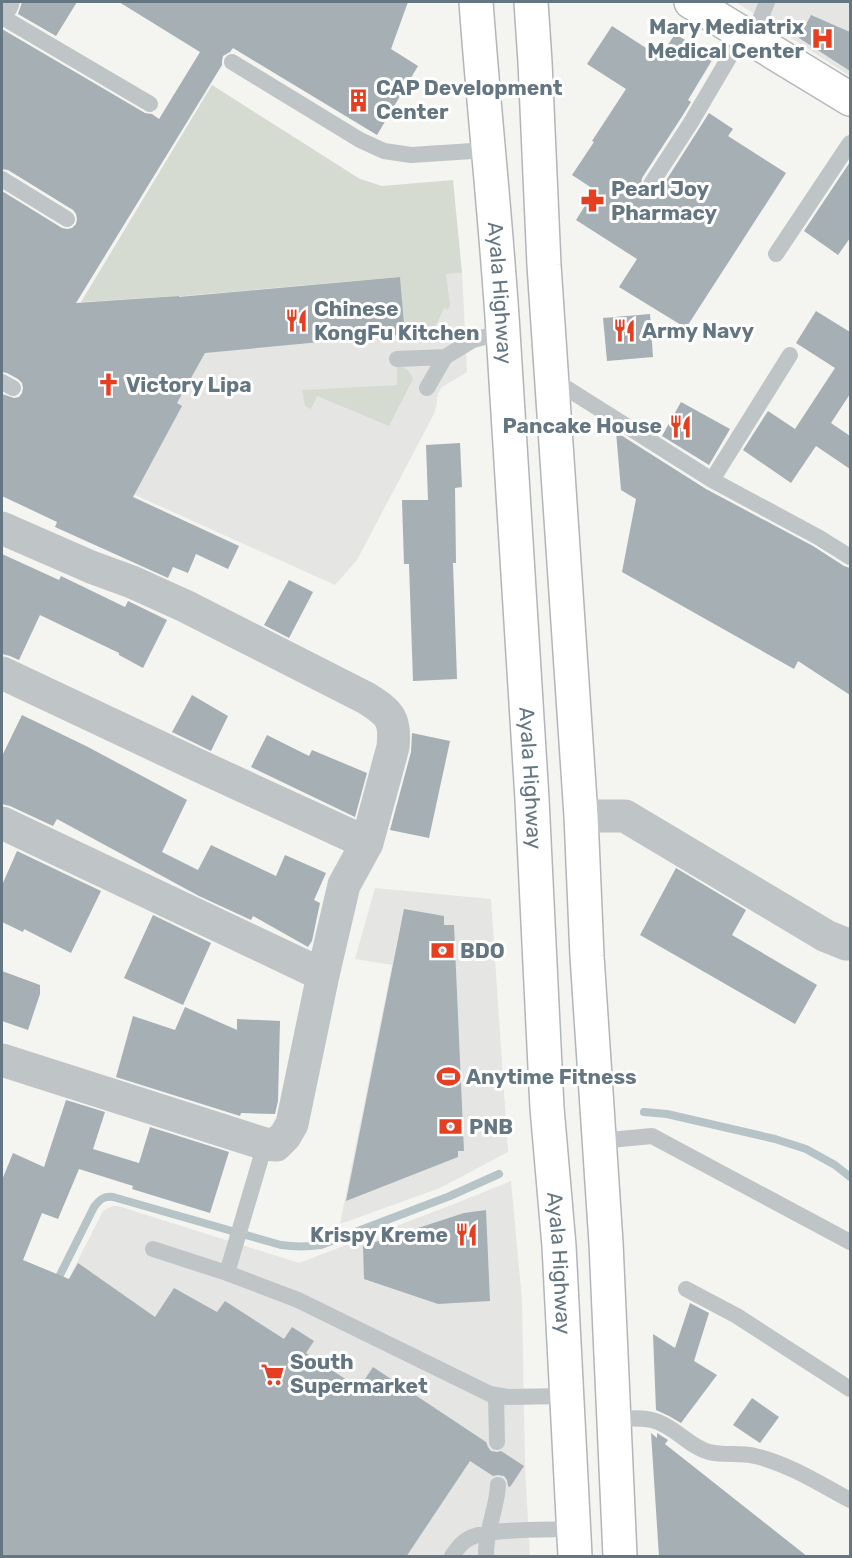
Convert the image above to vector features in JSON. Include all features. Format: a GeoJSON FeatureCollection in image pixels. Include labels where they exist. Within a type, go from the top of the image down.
{"type":"FeatureCollection","features":[{"type":"Feature","properties":{"kind":"main road","name":"Ayala Highway"},"geometry":{"type":"LineString","coordinates":[[476,2],[499,268],[532,799],[547,1108],[559,1246],[574,1543]]}},
{"type":"Feature","properties":{"kind":"main road"},"geometry":{"type":"LineString","coordinates":[[531,2],[544,265],[581,816],[587,956],[606,1243],[620,1557]]}},
{"type":"Feature","properties":{"kind":"main road"},"geometry":{"type":"LineString","coordinates":[[691,2],[850,99]]}},
{"type":"Feature","properties":{"kind":"main road"},"geometry":{"type":"LineString","coordinates":[[547,1108],[597,1104]]}},
{"type":"Feature","properties":{"kind":"street"},"geometry":{"type":"LineString","coordinates":[[2,528],[185,606],[366,698],[382,710],[392,722],[395,732],[367,843],[344,885],[292,1124],[285,1136],[276,1144],[266,1144],[2,1060]]}},
{"type":"Feature","properties":{"kind":"street"},"geometry":{"type":"LineString","coordinates":[[2,673],[367,843]]}},
{"type":"Feature","properties":{"kind":"street"},"geometry":{"type":"LineString","coordinates":[[581,816],[625,816],[826,936],[846,945],[850,944]]}},
{"type":"Feature","properties":{"kind":"street"},"geometry":{"type":"LineString","coordinates":[[4,829],[323,975]]}},
{"type":"Feature","properties":{"kind":"lane"},"geometry":{"type":"LineString","coordinates":[[651,184],[748,37],[768,2]]}},
{"type":"Feature","properties":{"kind":"lane"},"geometry":{"type":"LineString","coordinates":[[2,17],[150,105]]}},
{"type":"Feature","properties":{"kind":"lane"},"geometry":{"type":"LineString","coordinates":[[231,62],[360,140],[384,151],[411,155],[488,150]]}},
{"type":"Feature","properties":{"kind":"lane"},"geometry":{"type":"LineString","coordinates":[[776,254],[850,143]]}},
{"type":"Feature","properties":{"kind":"lane"},"geometry":{"type":"LineString","coordinates":[[2,179],[67,219]]}},
{"type":"Feature","properties":{"kind":"lane"},"geometry":{"type":"LineString","coordinates":[[427,388],[445,357],[473,340],[503,332]]}},
{"type":"Feature","properties":{"kind":"lane"},"geometry":{"type":"LineString","coordinates":[[712,480],[790,355]]}},
{"type":"Feature","properties":{"kind":"lane"},"geometry":{"type":"LineString","coordinates":[[397,358],[445,357]]}},
{"type":"Feature","properties":{"kind":"lane"},"geometry":{"type":"LineString","coordinates":[[551,379],[712,480],[818,537],[850,557]]}},
{"type":"Feature","properties":{"kind":"lane"},"geometry":{"type":"LineString","coordinates":[[599,1141],[652,1136],[850,1242]]}},
{"type":"Feature","properties":{"kind":"lane"},"geometry":{"type":"LineString","coordinates":[[227,1274],[266,1144]]}},
{"type":"Feature","properties":{"kind":"lane"},"geometry":{"type":"LineString","coordinates":[[153,1249],[321,1310],[496,1396],[566,1396]]}},
{"type":"Feature","properties":{"kind":"lane"},"geometry":{"type":"LineString","coordinates":[[686,1289],[737,1316],[850,1389]]}},
{"type":"Feature","properties":{"kind":"lane"},"geometry":{"type":"LineString","coordinates":[[496,1396],[496,1442]]}},
{"type":"Feature","properties":{"kind":"lane"},"geometry":{"type":"LineString","coordinates":[[613,1419],[657,1421],[701,1449],[716,1453],[753,1455],[777,1463],[850,1500]]}},
{"type":"Feature","properties":{"kind":"lane"},"geometry":{"type":"LineString","coordinates":[[486,1557],[487,1533],[497,1499],[498,1485]]}},
{"type":"Feature","properties":{"kind":"lane"},"geometry":{"type":"LineString","coordinates":[[452,1557],[466,1540],[487,1533],[532,1530],[574,1543]]}},
{"type":"Feature","properties":{"kind":"shaded area","name":"Mary Mediatrix Medical Center"},"geometry":{"type":"Polygon","coordinates":[[[736,2],[850,2],[850,76],[736,2]]]}},
{"type":"Feature","properties":{"kind":"shaded area"},"geometry":{"type":"Polygon","coordinates":[[[212,85],[360,179],[382,186],[453,180],[462,273],[446,274],[450,305],[448,310],[444,308],[438,322],[431,330],[422,335],[406,337],[400,277],[184,296],[81,302],[212,85]]]}},
{"type":"Feature","properties":{"kind":"shaded area"},"geometry":{"type":"Polygon","coordinates":[[[462,273],[467,372],[442,387],[438,394],[435,412],[357,560],[335,585],[2,435],[52,348],[60,352],[81,302],[185,296],[462,273]]]}},
{"type":"Feature","properties":{"kind":"shaded area"},"geometry":{"type":"Polygon","coordinates":[[[397,365],[407,370],[413,379],[389,426],[317,396],[311,409],[305,406],[302,390],[397,385],[397,365]]]}},
{"type":"Feature","properties":{"kind":"shaded area"},"geometry":{"type":"Polygon","coordinates":[[[375,888],[491,899],[508,1152],[440,1188],[340,1224],[392,965],[355,959],[375,888]]]}},
{"type":"Feature","properties":{"kind":"shaded area","name":"South Supermarket"},"geometry":{"type":"Polygon","coordinates":[[[511,1181],[522,1300],[525,1467],[530,1556],[92,1556],[2,1500],[2,1410],[103,1211],[118,1206],[299,1263],[511,1181]]]}},
{"type":"Feature","properties":{"kind":"building"},"geometry":{"type":"Polygon","coordinates":[[[22,2],[77,2],[56,36],[18,14],[22,2]]]}},
{"type":"Feature","properties":{"kind":"building"},"geometry":{"type":"Polygon","coordinates":[[[119,2],[408,2],[391,49],[418,66],[377,135],[233,48],[223,56],[222,65],[76,303],[179,297],[400,277],[405,334],[205,353],[177,403],[182,406],[133,497],[239,546],[228,569],[196,554],[188,573],[173,567],[168,578],[55,527],[57,522],[2,496],[2,394],[14,398],[19,397],[23,388],[18,379],[2,372],[2,191],[62,228],[72,228],[77,219],[73,210],[8,170],[2,169],[2,29],[159,119],[200,52],[119,2]]]}},
{"type":"Feature","properties":{"kind":"building"},"geometry":{"type":"Polygon","coordinates":[[[811,15],[850,32],[850,71],[799,38],[811,15]]]}},
{"type":"Feature","properties":{"kind":"building"},"geometry":{"type":"Polygon","coordinates":[[[612,26],[660,57],[675,34],[714,57],[688,100],[691,102],[642,178],[642,189],[645,192],[651,194],[660,190],[709,113],[733,129],[728,136],[786,173],[686,328],[619,287],[637,259],[576,220],[595,190],[572,175],[626,89],[587,64],[612,26]]]}},
{"type":"Feature","properties":{"kind":"building"},"geometry":{"type":"Polygon","coordinates":[[[850,162],[850,238],[838,255],[804,231],[850,162]]]}},
{"type":"Feature","properties":{"kind":"building"},"geometry":{"type":"Polygon","coordinates":[[[816,311],[850,332],[850,394],[831,423],[850,436],[850,469],[816,446],[791,483],[743,450],[768,411],[795,429],[835,368],[796,343],[816,311]]]}},
{"type":"Feature","properties":{"kind":"building"},"geometry":{"type":"Polygon","coordinates":[[[650,314],[653,357],[607,361],[603,318],[650,314]]]}},
{"type":"Feature","properties":{"kind":"building"},"geometry":{"type":"Polygon","coordinates":[[[681,402],[730,429],[709,465],[662,436],[681,402]]]}},
{"type":"Feature","properties":{"kind":"building"},"geometry":{"type":"Polygon","coordinates":[[[616,432],[706,489],[850,568],[850,695],[798,661],[794,669],[622,572],[636,499],[621,490],[616,432]]]}},
{"type":"Feature","properties":{"kind":"building"},"geometry":{"type":"Polygon","coordinates":[[[460,443],[462,487],[455,488],[456,563],[453,563],[457,679],[413,681],[409,564],[404,564],[402,500],[428,500],[426,445],[460,443]]]}},
{"type":"Feature","properties":{"kind":"building"},"geometry":{"type":"Polygon","coordinates":[[[2,554],[59,580],[61,576],[125,607],[128,601],[167,620],[143,668],[119,653],[40,615],[19,660],[2,654],[2,554]]]}},
{"type":"Feature","properties":{"kind":"building"},"geometry":{"type":"Polygon","coordinates":[[[289,580],[313,592],[289,638],[264,625],[289,580]]]}},
{"type":"Feature","properties":{"kind":"building"},"geometry":{"type":"Polygon","coordinates":[[[192,695],[228,716],[211,751],[172,732],[192,695]]]}},
{"type":"Feature","properties":{"kind":"building"},"geometry":{"type":"Polygon","coordinates":[[[22,715],[187,800],[162,852],[198,870],[211,845],[276,876],[285,855],[326,873],[314,900],[320,903],[312,941],[308,947],[253,916],[251,920],[199,896],[57,819],[53,826],[2,804],[2,756],[22,715]]]}},
{"type":"Feature","properties":{"kind":"building"},"geometry":{"type":"Polygon","coordinates":[[[412,733],[450,741],[429,838],[390,830],[411,752],[412,733]]]}},
{"type":"Feature","properties":{"kind":"building"},"geometry":{"type":"Polygon","coordinates":[[[267,735],[309,756],[312,750],[367,773],[355,817],[251,767],[267,735]]]}},
{"type":"Feature","properties":{"kind":"building"},"geometry":{"type":"Polygon","coordinates":[[[17,851],[101,891],[71,953],[24,929],[23,932],[2,922],[2,885],[17,851]]]}},
{"type":"Feature","properties":{"kind":"building"},"geometry":{"type":"Polygon","coordinates":[[[676,868],[746,910],[732,935],[817,985],[795,1024],[640,935],[676,868]]]}},
{"type":"Feature","properties":{"kind":"building"},"geometry":{"type":"Polygon","coordinates":[[[404,909],[444,916],[444,925],[454,925],[464,1151],[458,1151],[458,1157],[346,1201],[404,909]]]}},
{"type":"Feature","properties":{"kind":"building"},"geometry":{"type":"Polygon","coordinates":[[[153,915],[211,943],[183,1005],[124,978],[153,915]]]}},
{"type":"Feature","properties":{"kind":"building"},"geometry":{"type":"Polygon","coordinates":[[[2,971],[40,985],[40,994],[28,1030],[2,1021],[2,971]]]}},
{"type":"Feature","properties":{"kind":"building"},"geometry":{"type":"Polygon","coordinates":[[[185,1007],[237,1030],[237,1019],[280,1021],[278,1101],[275,1114],[241,1113],[240,1116],[116,1077],[133,1016],[175,1030],[185,1007]]]}},
{"type":"Feature","properties":{"kind":"building","name":"South Supermarket"},"geometry":{"type":"Polygon","coordinates":[[[66,1100],[105,1112],[93,1149],[139,1163],[150,1127],[229,1152],[210,1213],[132,1189],[133,1186],[79,1169],[58,1219],[42,1213],[23,1260],[69,1279],[78,1263],[155,1317],[174,1288],[217,1312],[225,1301],[284,1339],[292,1327],[314,1341],[306,1353],[359,1388],[373,1367],[486,1442],[491,1451],[501,1451],[524,1466],[510,1487],[504,1476],[493,1476],[470,1461],[406,1557],[2,1557],[2,1180],[13,1153],[44,1167],[66,1100]]]}},
{"type":"Feature","properties":{"kind":"building"},"geometry":{"type":"Polygon","coordinates":[[[486,1210],[490,1301],[438,1304],[364,1279],[363,1246],[464,1213],[486,1210]]]}},
{"type":"Feature","properties":{"kind":"building"},"geometry":{"type":"Polygon","coordinates":[[[690,1303],[709,1313],[694,1361],[717,1375],[681,1423],[656,1410],[653,1334],[675,1348],[690,1303]]]}},
{"type":"Feature","properties":{"kind":"building"},"geometry":{"type":"Polygon","coordinates":[[[752,1398],[779,1417],[760,1443],[733,1425],[752,1398]]]}},
{"type":"Feature","properties":{"kind":"building"},"geometry":{"type":"Polygon","coordinates":[[[651,1433],[657,1438],[657,1433],[668,1440],[665,1444],[808,1557],[659,1557],[651,1433]]]}},
{"type":"Feature","properties":{"kind":"waterway"},"geometry":{"type":"LineString","coordinates":[[644,1112],[667,1114],[775,1139],[806,1149],[835,1165],[850,1177]]}},
{"type":"Feature","properties":{"kind":"waterway"},"geometry":{"type":"LineString","coordinates":[[56,1283],[94,1207],[105,1198],[113,1197],[281,1245],[311,1246],[321,1245],[450,1196],[499,1174]]}},
{"type":"Feature","properties":{"kind":"place","name":"Mary Mediatrix Medical Center"},"geometry":{"type":"Point","coordinates":[822,39]}},
{"type":"Feature","properties":{"kind":"place","name":"CAP Development Center"},"geometry":{"type":"Point","coordinates":[358,100]}},
{"type":"Feature","properties":{"kind":"place","name":"Pearl Joy Pharmacy"},"geometry":{"type":"Point","coordinates":[593,201]}},
{"type":"Feature","properties":{"kind":"place","name":"Chinese KongFu Kitchen"},"geometry":{"type":"Point","coordinates":[296,321]}},
{"type":"Feature","properties":{"kind":"place","name":"Army Navy"},"geometry":{"type":"Point","coordinates":[624,331]}},
{"type":"Feature","properties":{"kind":"place","name":"Victory Lipa"},"geometry":{"type":"Point","coordinates":[108,385]}},
{"type":"Feature","properties":{"kind":"place","name":"Pancake House"},"geometry":{"type":"Point","coordinates":[680,426]}},
{"type":"Feature","properties":{"kind":"place","name":"BDO"},"geometry":{"type":"Point","coordinates":[442,951]}},
{"type":"Feature","properties":{"kind":"place","name":"Anytime Fitness"},"geometry":{"type":"Point","coordinates":[448,1077]}},
{"type":"Feature","properties":{"kind":"place","name":"PNB"},"geometry":{"type":"Point","coordinates":[451,1127]}},
{"type":"Feature","properties":{"kind":"place","name":"Krispy Kreme"},"geometry":{"type":"Point","coordinates":[466,1235]}},
{"type":"Feature","properties":{"kind":"place","name":"South Supermarket"},"geometry":{"type":"Point","coordinates":[272,1374]}}]}
